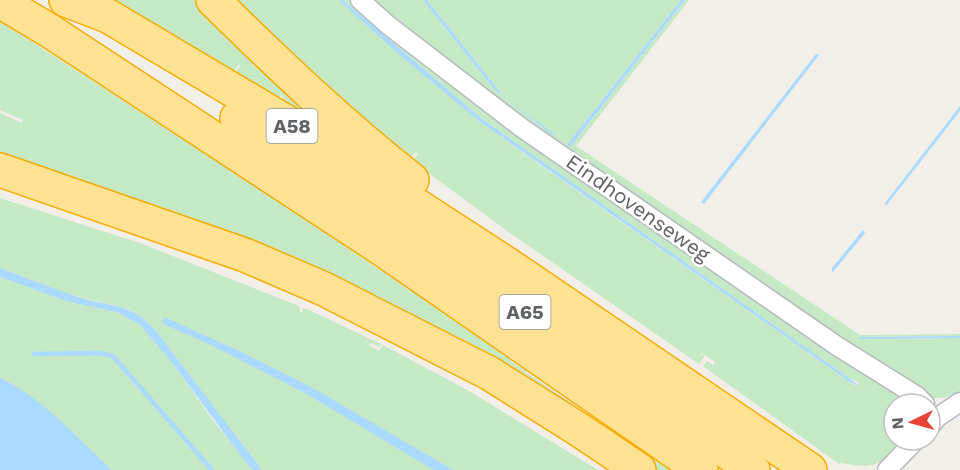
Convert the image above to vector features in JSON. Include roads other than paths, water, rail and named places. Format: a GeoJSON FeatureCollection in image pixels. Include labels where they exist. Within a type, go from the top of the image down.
{"type":"FeatureCollection","features":[{"type":"Feature","properties":{"kind":"highway","name":"A65"},"geometry":{"type":"LineString","coordinates":[[53,0],[305,162],[753,470]]}},
{"type":"Feature","properties":{"kind":"highway","name":"A58"},"geometry":{"type":"LineString","coordinates":[[66,0],[108,16],[310,136],[510,266],[810,470]]}},
{"type":"Feature","properties":{"kind":"highway","name":"A58"},"geometry":{"type":"LineString","coordinates":[[213,0],[275,61],[380,155],[471,227],[510,266]]}},
{"type":"Feature","properties":{"kind":"highway","name":"A65"},"geometry":{"type":"LineString","coordinates":[[0,1],[50,31],[379,247],[701,470]]}},
{"type":"Feature","properties":{"kind":"highway"},"geometry":{"type":"LineString","coordinates":[[0,170],[245,255],[324,289],[489,373],[639,470]]}},
{"type":"Feature","properties":{"kind":"highway"},"geometry":{"type":"LineString","coordinates":[[0,183],[50,188]]}},
{"type":"Feature","properties":{"kind":"street","name":"Eindhovenseweg"},"geometry":{"type":"LineString","coordinates":[[360,0],[388,26],[522,128],[837,346],[911,392]]}},
{"type":"Feature","properties":{"kind":"street"},"geometry":{"type":"LineString","coordinates":[[942,412],[960,402]]}},
{"type":"Feature","properties":{"kind":"street"},"geometry":{"type":"LineString","coordinates":[[887,470],[904,452]]}},
{"type":"Feature","properties":{"kind":"water"},"geometry":{"type":"Polygon","coordinates":[[[339,0],[343,0],[482,119],[860,386],[850,382],[479,121],[394,50],[339,0]]]}},
{"type":"Feature","properties":{"kind":"water"},"geometry":{"type":"Polygon","coordinates":[[[423,0],[427,0],[504,97],[494,89],[423,0]]]}},
{"type":"Feature","properties":{"kind":"water"},"geometry":{"type":"Polygon","coordinates":[[[681,0],[685,0],[570,147],[567,145],[681,0]]]}},
{"type":"Feature","properties":{"kind":"water"},"geometry":{"type":"Polygon","coordinates":[[[816,54],[819,55],[704,204],[701,202],[816,54]]]}},
{"type":"Feature","properties":{"kind":"water"},"geometry":{"type":"Polygon","coordinates":[[[505,97],[554,134],[553,136],[505,97]]]}},
{"type":"Feature","properties":{"kind":"water"},"geometry":{"type":"Polygon","coordinates":[[[960,106],[960,111],[886,206],[885,203],[960,106]]]}},
{"type":"Feature","properties":{"kind":"water"},"geometry":{"type":"Polygon","coordinates":[[[863,230],[865,233],[832,273],[832,268],[863,230]]]}},
{"type":"Feature","properties":{"kind":"water"},"geometry":{"type":"Polygon","coordinates":[[[0,268],[78,297],[120,307],[138,315],[157,332],[262,470],[253,470],[244,460],[173,364],[140,325],[119,313],[66,301],[0,277],[0,268]]]}},
{"type":"Feature","properties":{"kind":"water"},"geometry":{"type":"Polygon","coordinates":[[[164,317],[313,388],[453,470],[434,470],[305,393],[207,343],[165,325],[162,322],[164,317]]]}},
{"type":"Feature","properties":{"kind":"water"},"geometry":{"type":"Polygon","coordinates":[[[960,336],[960,338],[860,339],[860,337],[960,336]]]}},
{"type":"Feature","properties":{"kind":"water"},"geometry":{"type":"Polygon","coordinates":[[[0,378],[16,386],[45,407],[112,470],[0,470],[0,378]]]}},
{"type":"Feature","properties":{"kind":"waterway"},"geometry":{"type":"LineString","coordinates":[[34,354],[98,353],[113,356],[212,470]]}}]}
